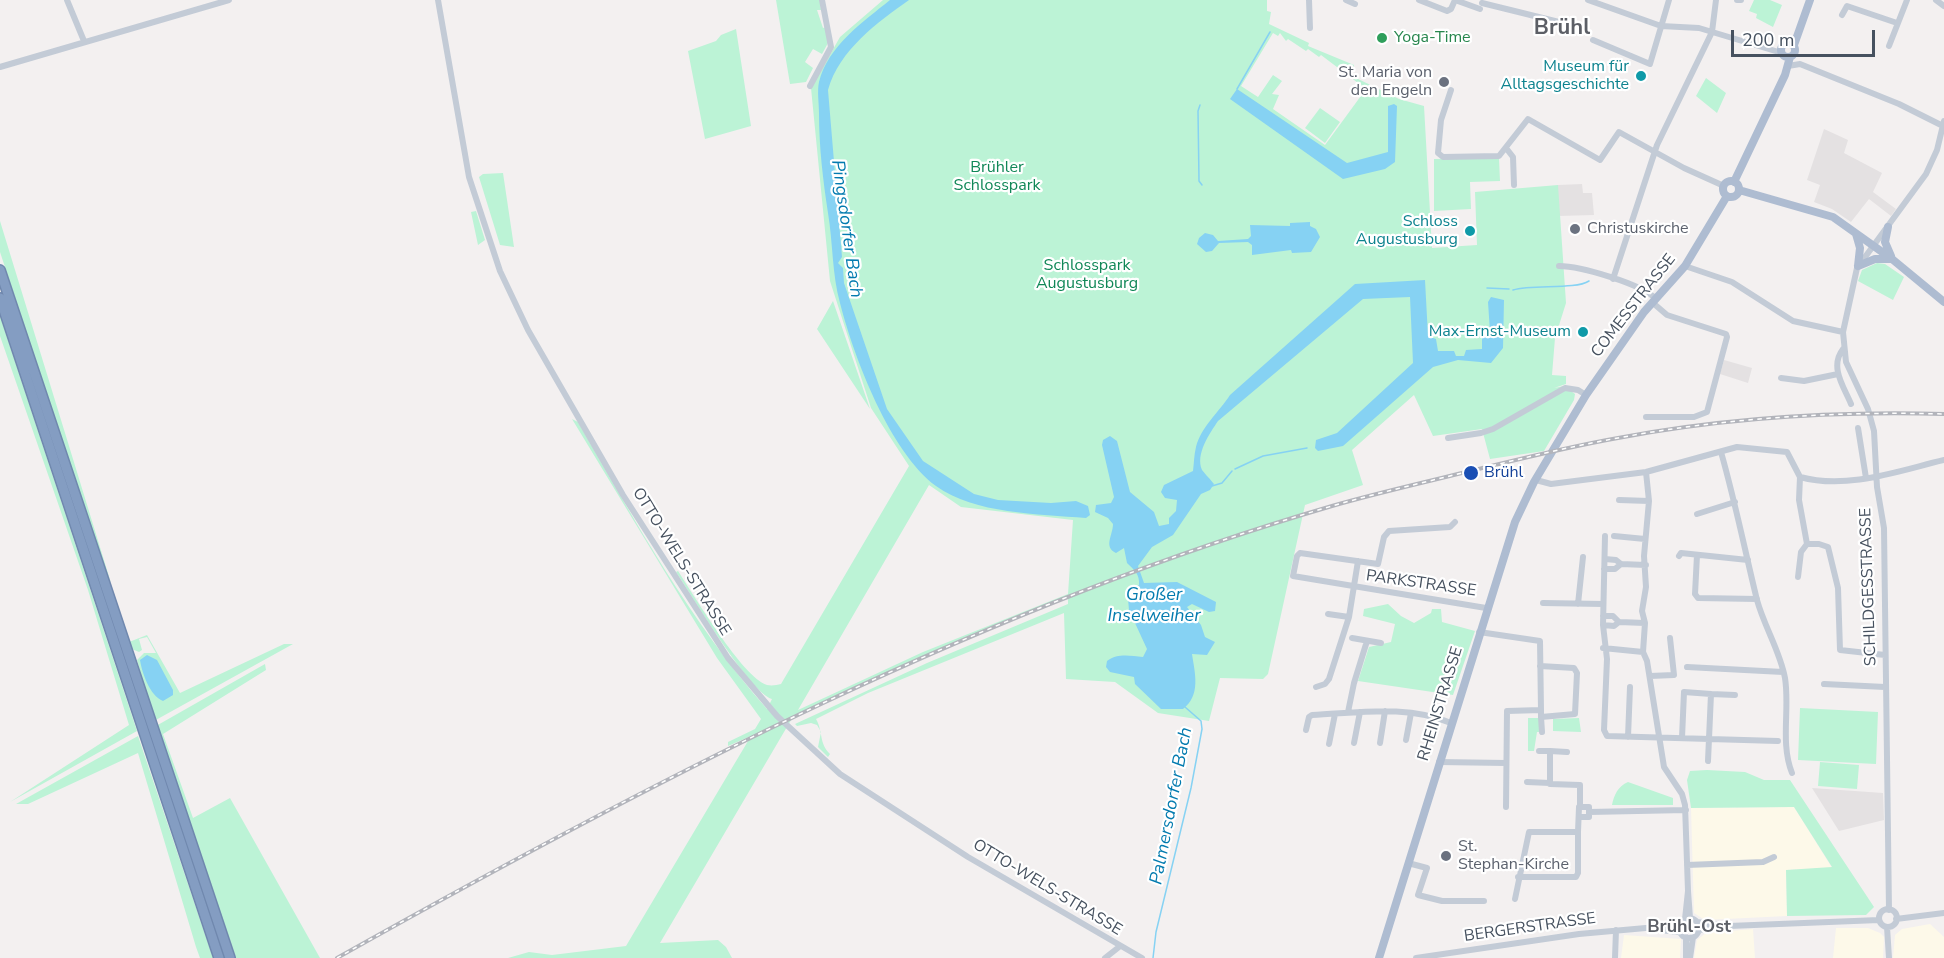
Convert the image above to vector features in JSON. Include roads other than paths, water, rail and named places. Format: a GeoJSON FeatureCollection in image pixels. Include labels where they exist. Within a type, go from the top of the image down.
{"type":"FeatureCollection","features":[{"type":"Feature","properties":{"kind":"highway"},"geometry":{"type":"LineString","coordinates":[[0,270],[230,958]]}},
{"type":"Feature","properties":{"kind":"highway"},"geometry":{"type":"LineString","coordinates":[[0,298],[219,958]]}},
{"type":"Feature","properties":{"kind":"main road"},"geometry":{"type":"LineString","coordinates":[[1739,190],[1734,196],[1727,196],[1724,186],[1734,182],[1786,59],[1785,44],[1794,45],[1810,0]]}},
{"type":"Feature","properties":{"kind":"main road"},"geometry":{"type":"LineString","coordinates":[[1734,182],[1739,190],[1827,214],[1892,259],[1944,302]]}},
{"type":"Feature","properties":{"kind":"main road","name":"COMESSTRASSE"},"geometry":{"type":"LineString","coordinates":[[1545,464],[1586,395],[1655,301],[1684,266],[1727,196]]}},
{"type":"Feature","properties":{"kind":"main road"},"geometry":{"type":"LineString","coordinates":[[1888,227],[1885,242],[1892,259]]}},
{"type":"Feature","properties":{"kind":"main road"},"geometry":{"type":"LineString","coordinates":[[1856,233],[1860,248],[1858,266]]}},
{"type":"Feature","properties":{"kind":"main road"},"geometry":{"type":"LineString","coordinates":[[1858,266],[1875,258],[1892,259]]}},
{"type":"Feature","properties":{"kind":"main road","name":"RHEINSTRASSE"},"geometry":{"type":"LineString","coordinates":[[1379,958],[1486,608],[1515,522],[1545,464]]}},
{"type":"Feature","properties":{"kind":"street"},"geometry":{"type":"LineString","coordinates":[[66,0],[84,41]]}},
{"type":"Feature","properties":{"kind":"street"},"geometry":{"type":"LineString","coordinates":[[0,66],[229,0]]}},
{"type":"Feature","properties":{"kind":"street","name":"OTTO-WELS-STRASSE"},"geometry":{"type":"LineString","coordinates":[[438,0],[469,177],[500,271],[543,356],[623,495],[728,658],[777,716],[840,774],[939,839],[1119,947],[1142,958]]}},
{"type":"Feature","properties":{"kind":"street"},"geometry":{"type":"LineString","coordinates":[[810,86],[831,47],[822,0]]}},
{"type":"Feature","properties":{"kind":"street"},"geometry":{"type":"LineString","coordinates":[[1309,0],[1310,28]]}},
{"type":"Feature","properties":{"kind":"street"},"geometry":{"type":"LineString","coordinates":[[1346,0],[1355,4]]}},
{"type":"Feature","properties":{"kind":"street"},"geometry":{"type":"LineString","coordinates":[[1419,0],[1446,11],[1451,9],[1455,0],[1567,24]]}},
{"type":"Feature","properties":{"kind":"street"},"geometry":{"type":"LineString","coordinates":[[1591,0],[1661,27],[1686,26],[1712,32],[1800,64],[1921,113],[1943,126],[1937,150]]}},
{"type":"Feature","properties":{"kind":"street"},"geometry":{"type":"LineString","coordinates":[[1593,40],[1650,64],[1669,0]]}},
{"type":"Feature","properties":{"kind":"street"},"geometry":{"type":"LineString","coordinates":[[1613,279],[1656,152],[1712,32],[1716,0]]}},
{"type":"Feature","properties":{"kind":"street"},"geometry":{"type":"LineString","coordinates":[[1889,46],[1907,0]]}},
{"type":"Feature","properties":{"kind":"street"},"geometry":{"type":"LineString","coordinates":[[1936,0],[1944,6]]}},
{"type":"Feature","properties":{"kind":"street"},"geometry":{"type":"LineString","coordinates":[[1842,15],[1847,6],[1897,23]]}},
{"type":"Feature","properties":{"kind":"street"},"geometry":{"type":"LineString","coordinates":[[1451,90],[1439,130],[1437,147],[1440,155],[1448,158],[1494,157],[1506,148],[1528,119],[1600,160],[1619,132],[1707,180],[1724,186]]}},
{"type":"Feature","properties":{"kind":"street"},"geometry":{"type":"LineString","coordinates":[[1937,150],[1944,137]]}},
{"type":"Feature","properties":{"kind":"street"},"geometry":{"type":"LineString","coordinates":[[1506,148],[1513,157],[1514,186]]}},
{"type":"Feature","properties":{"kind":"street","name":"SCHILDGESSTRASSE"},"geometry":{"type":"LineString","coordinates":[[1889,910],[1884,528],[1872,424],[1843,350],[1843,332],[1858,266],[1926,174],[1937,150]]}},
{"type":"Feature","properties":{"kind":"street"},"geometry":{"type":"LineString","coordinates":[[1559,266],[1613,279],[1642,289],[1667,315],[1726,334],[1707,412],[1694,417],[1646,417]]}},
{"type":"Feature","properties":{"kind":"street"},"geometry":{"type":"LineString","coordinates":[[1684,266],[1743,287],[1793,321],[1843,332]]}},
{"type":"Feature","properties":{"kind":"street","name":"SCHILDGESSTRASSE"},"geometry":{"type":"LineString","coordinates":[[1838,374],[1837,362],[1843,350]]}},
{"type":"Feature","properties":{"kind":"street"},"geometry":{"type":"LineString","coordinates":[[1781,378],[1804,381],[1838,374],[1851,404]]}},
{"type":"Feature","properties":{"kind":"street"},"geometry":{"type":"LineString","coordinates":[[1448,438],[1492,429],[1565,388],[1578,390],[1586,395]]}},
{"type":"Feature","properties":{"kind":"street"},"geometry":{"type":"LineString","coordinates":[[1858,428],[1866,478]]}},
{"type":"Feature","properties":{"kind":"street"},"geometry":{"type":"LineString","coordinates":[[1536,480],[1551,484],[1646,472],[1748,446],[1783,451],[1790,455],[1800,477],[1799,500],[1807,544],[1801,552],[1798,577]]}},
{"type":"Feature","properties":{"kind":"street"},"geometry":{"type":"LineString","coordinates":[[1721,452],[1757,599],[1783,672],[1787,701],[1785,736],[1792,773]]}},
{"type":"Feature","properties":{"kind":"street"},"geometry":{"type":"LineString","coordinates":[[1800,477],[1811,480],[1852,481],[1944,460]]}},
{"type":"Feature","properties":{"kind":"street"},"geometry":{"type":"LineString","coordinates":[[1646,472],[1649,501],[1642,611],[1643,652],[1650,676],[1664,767],[1682,794],[1686,810],[1688,918],[1680,929],[1690,937]]}},
{"type":"Feature","properties":{"kind":"street"},"geometry":{"type":"LineString","coordinates":[[1619,500],[1649,501]]}},
{"type":"Feature","properties":{"kind":"street"},"geometry":{"type":"LineString","coordinates":[[1697,514],[1735,502]]}},
{"type":"Feature","properties":{"kind":"street"},"geometry":{"type":"LineString","coordinates":[[1358,561],[1376,564],[1380,562],[1384,537],[1389,531],[1450,527],[1455,522]]}},
{"type":"Feature","properties":{"kind":"street"},"geometry":{"type":"LineString","coordinates":[[1605,536],[1602,625],[1603,648],[1607,659],[1604,730],[1607,736],[1778,741]]}},
{"type":"Feature","properties":{"kind":"street"},"geometry":{"type":"LineString","coordinates":[[1614,536],[1645,539]]}},
{"type":"Feature","properties":{"kind":"street"},"geometry":{"type":"LineString","coordinates":[[1807,544],[1824,545],[1830,553],[1838,588],[1840,650],[1885,655]]}},
{"type":"Feature","properties":{"kind":"street","name":"PARKSTRASSE"},"geometry":{"type":"LineString","coordinates":[[1316,687],[1325,684],[1329,679],[1349,617],[1353,588],[1358,561],[1300,554],[1295,564],[1295,578],[1353,588],[1395,592],[1486,608]]}},
{"type":"Feature","properties":{"kind":"street"},"geometry":{"type":"LineString","coordinates":[[1679,555],[1748,560]]}},
{"type":"Feature","properties":{"kind":"street"},"geometry":{"type":"LineString","coordinates":[[1697,555],[1695,594],[1698,598],[1757,599]]}},
{"type":"Feature","properties":{"kind":"street"},"geometry":{"type":"LineString","coordinates":[[1578,604],[1583,557]]}},
{"type":"Feature","properties":{"kind":"street"},"geometry":{"type":"LineString","coordinates":[[1605,560],[1616,560],[1621,564]]}},
{"type":"Feature","properties":{"kind":"street"},"geometry":{"type":"LineString","coordinates":[[1604,569],[1615,568],[1621,564],[1646,565]]}},
{"type":"Feature","properties":{"kind":"street"},"geometry":{"type":"LineString","coordinates":[[1543,603],[1603,604]]}},
{"type":"Feature","properties":{"kind":"street"},"geometry":{"type":"LineString","coordinates":[[1328,614],[1349,617]]}},
{"type":"Feature","properties":{"kind":"street"},"geometry":{"type":"LineString","coordinates":[[1603,616],[1613,616],[1619,622]]}},
{"type":"Feature","properties":{"kind":"street"},"geometry":{"type":"LineString","coordinates":[[1602,625],[1614,626],[1619,622],[1644,623]]}},
{"type":"Feature","properties":{"kind":"street"},"geometry":{"type":"LineString","coordinates":[[1479,632],[1540,641],[1542,732]]}},
{"type":"Feature","properties":{"kind":"street"},"geometry":{"type":"LineString","coordinates":[[1352,638],[1381,643]]}},
{"type":"Feature","properties":{"kind":"street"},"geometry":{"type":"LineString","coordinates":[[1650,676],[1674,675],[1670,638]]}},
{"type":"Feature","properties":{"kind":"street"},"geometry":{"type":"LineString","coordinates":[[1348,712],[1367,641]]}},
{"type":"Feature","properties":{"kind":"street"},"geometry":{"type":"LineString","coordinates":[[1603,648],[1643,652]]}},
{"type":"Feature","properties":{"kind":"street"},"geometry":{"type":"LineString","coordinates":[[1506,807],[1509,782],[1506,763],[1507,711],[1575,714],[1577,673],[1574,668],[1540,666]]}},
{"type":"Feature","properties":{"kind":"street"},"geometry":{"type":"LineString","coordinates":[[1687,668],[1783,672]]}},
{"type":"Feature","properties":{"kind":"street","name":"SCHILDGESSTRASSE"},"geometry":{"type":"LineString","coordinates":[[1824,684],[1885,687]]}},
{"type":"Feature","properties":{"kind":"street"},"geometry":{"type":"LineString","coordinates":[[1628,737],[1630,687]]}},
{"type":"Feature","properties":{"kind":"street"},"geometry":{"type":"LineString","coordinates":[[1682,738],[1684,692],[1735,695]]}},
{"type":"Feature","properties":{"kind":"street"},"geometry":{"type":"LineString","coordinates":[[1708,761],[1711,694]]}},
{"type":"Feature","properties":{"kind":"street"},"geometry":{"type":"LineString","coordinates":[[1380,743],[1385,711]]}},
{"type":"Feature","properties":{"kind":"street"},"geometry":{"type":"LineString","coordinates":[[1306,730],[1309,717],[1312,715],[1348,712],[1411,713],[1451,723]]}},
{"type":"Feature","properties":{"kind":"street"},"geometry":{"type":"LineString","coordinates":[[1354,743],[1360,712]]}},
{"type":"Feature","properties":{"kind":"street"},"geometry":{"type":"LineString","coordinates":[[1406,740],[1411,713]]}},
{"type":"Feature","properties":{"kind":"street"},"geometry":{"type":"LineString","coordinates":[[1329,744],[1335,714]]}},
{"type":"Feature","properties":{"kind":"street"},"geometry":{"type":"LineString","coordinates":[[1539,751],[1567,752]]}},
{"type":"Feature","properties":{"kind":"street"},"geometry":{"type":"LineString","coordinates":[[1550,783],[1551,752]]}},
{"type":"Feature","properties":{"kind":"street"},"geometry":{"type":"LineString","coordinates":[[1439,762],[1506,763]]}},
{"type":"Feature","properties":{"kind":"street"},"geometry":{"type":"LineString","coordinates":[[1518,877],[1576,877],[1578,873],[1580,785],[1527,782]]}},
{"type":"Feature","properties":{"kind":"street"},"geometry":{"type":"LineString","coordinates":[[1579,817],[1589,817],[1589,807],[1580,807]]}},
{"type":"Feature","properties":{"kind":"street"},"geometry":{"type":"LineString","coordinates":[[1589,812],[1686,810]]}},
{"type":"Feature","properties":{"kind":"street"},"geometry":{"type":"LineString","coordinates":[[1515,899],[1529,832],[1578,832]]}},
{"type":"Feature","properties":{"kind":"street"},"geometry":{"type":"LineString","coordinates":[[1687,865],[1763,862],[1774,857]]}},
{"type":"Feature","properties":{"kind":"street"},"geometry":{"type":"LineString","coordinates":[[1408,863],[1426,868],[1418,896],[1442,901],[1484,901]]}},
{"type":"Feature","properties":{"kind":"street"},"geometry":{"type":"LineString","coordinates":[[1879,920],[1882,912],[1889,910],[1894,912],[1896,919],[1893,925],[1887,927]]}},
{"type":"Feature","properties":{"kind":"street"},"geometry":{"type":"LineString","coordinates":[[1896,919],[1944,912]]}},
{"type":"Feature","properties":{"kind":"street"},"geometry":{"type":"LineString","coordinates":[[1688,918],[1698,926],[1879,920],[1887,927],[1888,958]]}},
{"type":"Feature","properties":{"kind":"street"},"geometry":{"type":"LineString","coordinates":[[1688,958],[1690,937],[1698,926]]}},
{"type":"Feature","properties":{"kind":"street","name":"BERGERSTRASSE"},"geometry":{"type":"LineString","coordinates":[[1416,958],[1616,930],[1680,929]]}},
{"type":"Feature","properties":{"kind":"street"},"geometry":{"type":"LineString","coordinates":[[1615,958],[1616,930]]}},
{"type":"Feature","properties":{"kind":"street"},"geometry":{"type":"LineString","coordinates":[[1105,958],[1119,947]]}},
{"type":"Feature","properties":{"kind":"water"},"geometry":{"type":"Polygon","coordinates":[[[890,0],[909,0],[861,38],[850,50],[833,76],[828,90],[842,257],[838,263],[843,268],[844,283],[887,409],[923,461],[974,494],[998,500],[1051,503],[1076,501],[1088,506],[1090,515],[1086,518],[1028,514],[988,507],[969,502],[936,486],[919,471],[889,428],[854,350],[835,281],[824,188],[818,86],[830,57],[838,46],[890,0]]]}},
{"type":"Feature","properties":{"kind":"water"},"geometry":{"type":"Polygon","coordinates":[[[1237,89],[1347,163],[1388,152],[1388,106],[1394,104],[1397,106],[1395,162],[1385,169],[1343,179],[1230,99],[1237,89]]]}},
{"type":"Feature","properties":{"kind":"water"},"geometry":{"type":"Polygon","coordinates":[[[1310,222],[1310,226],[1316,229],[1320,237],[1311,252],[1292,253],[1291,250],[1252,255],[1252,245],[1248,242],[1219,243],[1212,251],[1206,252],[1197,244],[1199,238],[1205,233],[1213,235],[1218,241],[1248,239],[1251,236],[1250,225],[1290,226],[1290,223],[1310,222]]]}},
{"type":"Feature","properties":{"kind":"water","name":"Großer Inselweiher"},"geometry":{"type":"Polygon","coordinates":[[[1425,280],[1428,336],[1436,339],[1438,351],[1454,351],[1456,356],[1464,356],[1466,350],[1482,349],[1482,337],[1490,332],[1488,302],[1491,297],[1504,300],[1503,348],[1491,363],[1458,360],[1433,367],[1343,446],[1318,451],[1315,448],[1316,440],[1337,433],[1413,363],[1410,297],[1363,299],[1218,421],[1211,431],[1204,444],[1200,464],[1202,470],[1214,484],[1210,490],[1201,494],[1173,535],[1152,547],[1138,566],[1144,583],[1177,582],[1216,602],[1215,611],[1209,612],[1192,604],[1187,607],[1201,625],[1205,637],[1215,642],[1207,655],[1192,654],[1195,691],[1189,703],[1183,709],[1161,709],[1135,684],[1134,677],[1110,672],[1106,667],[1107,661],[1115,657],[1143,657],[1147,649],[1129,610],[1130,591],[1139,585],[1137,575],[1127,563],[1124,548],[1116,553],[1110,547],[1113,524],[1108,518],[1095,512],[1096,505],[1111,503],[1114,497],[1102,445],[1103,440],[1110,436],[1117,441],[1130,492],[1154,512],[1159,526],[1169,524],[1169,518],[1176,511],[1177,500],[1165,498],[1161,492],[1164,485],[1193,471],[1198,440],[1230,395],[1355,284],[1425,280]]]}},
{"type":"Feature","properties":{"kind":"water"},"geometry":{"type":"Polygon","coordinates":[[[147,655],[157,660],[173,690],[173,695],[163,701],[154,694],[145,677],[140,660],[147,655]]]}},
{"type":"Feature","properties":{"kind":"waterway"},"geometry":{"type":"LineString","coordinates":[[1237,89],[1270,32]]}},
{"type":"Feature","properties":{"kind":"waterway"},"geometry":{"type":"LineString","coordinates":[[1200,105],[1198,111],[1199,181],[1202,185]]}},
{"type":"Feature","properties":{"kind":"waterway","name":"Palmersdorfer Bach"},"geometry":{"type":"LineString","coordinates":[[1513,290],[1583,284],[1589,281]]}},
{"type":"Feature","properties":{"kind":"waterway","name":"Palmersdorfer Bach"},"geometry":{"type":"LineString","coordinates":[[1487,288],[1509,289]]}},
{"type":"Feature","properties":{"kind":"waterway","name":"Palmersdorfer Bach"},"geometry":{"type":"LineString","coordinates":[[1235,469],[1263,456],[1307,448]]}},
{"type":"Feature","properties":{"kind":"waterway","name":"Palmersdorfer Bach"},"geometry":{"type":"LineString","coordinates":[[1212,486],[1222,483],[1232,471]]}},
{"type":"Feature","properties":{"kind":"waterway","name":"Palmersdorfer Bach"},"geometry":{"type":"LineString","coordinates":[[1153,958],[1156,932],[1191,788],[1202,729],[1201,721],[1185,707]]}},
{"type":"Feature","properties":{"kind":"railway"},"geometry":{"type":"LineString","coordinates":[[337,958],[577,827],[822,704],[947,647],[1073,595],[1202,547],[1366,497],[1580,445],[1618,438],[1698,425],[1780,417],[1944,414]]}},
{"type":"Feature","properties":{"kind":"place","name":"Yoga-Time"},"geometry":{"type":"Point","coordinates":[1382,38]}},
{"type":"Feature","properties":{"kind":"place","name":"Museum für Alltagsgeschichte"},"geometry":{"type":"Point","coordinates":[1641,76]}},
{"type":"Feature","properties":{"kind":"place","name":"St. Maria von den Engeln"},"geometry":{"type":"Point","coordinates":[1444,82]}},
{"type":"Feature","properties":{"kind":"place","name":"Christuskirche"},"geometry":{"type":"Point","coordinates":[1575,229]}},
{"type":"Feature","properties":{"kind":"place","name":"Schloss Augustusburg"},"geometry":{"type":"Point","coordinates":[1470,231]}},
{"type":"Feature","properties":{"kind":"place","name":"Max-Ernst-Museum"},"geometry":{"type":"Point","coordinates":[1583,332]}},
{"type":"Feature","properties":{"kind":"place","name":"Brühl"},"geometry":{"type":"Point","coordinates":[1471,473]}},
{"type":"Feature","properties":{"kind":"place","name":"St. Stephan-Kirche"},"geometry":{"type":"Point","coordinates":[1446,856]}},
{"type":"Feature","properties":{"kind":"district","name":"Brühl"},"geometry":{"type":"Point","coordinates":[1562,29]}},
{"type":"Feature","properties":{"kind":"district","name":"Brühl-Ost"},"geometry":{"type":"Point","coordinates":[1689,928]}},
{"type":"Feature","properties":{"kind":"park label","name":"Brühler Schlosspark"},"geometry":{"type":"Point","coordinates":[997,177]}},
{"type":"Feature","properties":{"kind":"park label","name":"Schlosspark Augustusburg"},"geometry":{"type":"Point","coordinates":[1087,275]}},
{"type":"Feature","properties":{"kind":"water label","name":"Pingsdorfer Bach"},"geometry":{"type":"Point","coordinates":[846,229]}}]}
